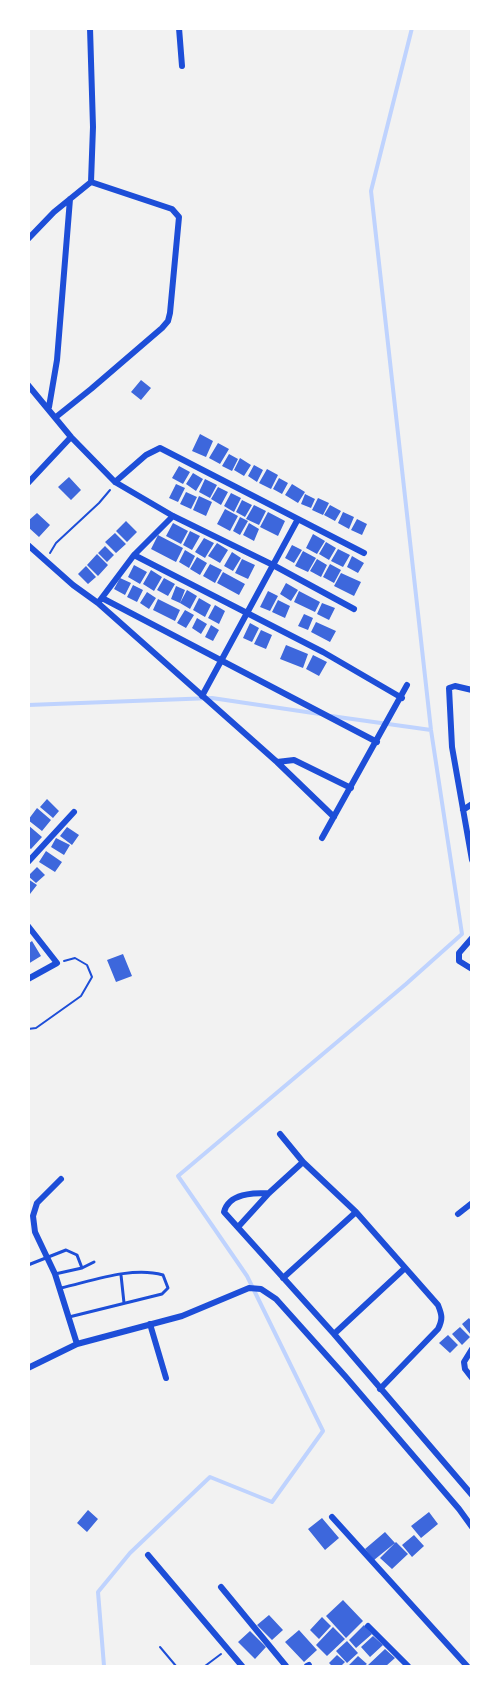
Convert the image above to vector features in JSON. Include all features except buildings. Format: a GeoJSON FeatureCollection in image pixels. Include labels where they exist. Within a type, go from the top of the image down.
{"type":"FeatureCollection","features":[{"type":"Feature","properties":{"kind":"street"},"geometry":{"type":"LineString","coordinates":[[28,238],[54,212],[91,182],[93,127],[90,28]]}},
{"type":"Feature","properties":{"kind":"street"},"geometry":{"type":"LineString","coordinates":[[179,28],[182,66]]}},
{"type":"Feature","properties":{"kind":"street"},"geometry":{"type":"LineString","coordinates":[[56,417],[162,328],[168,321],[170,313],[179,217],[177,213],[172,209],[91,182]]}},
{"type":"Feature","properties":{"kind":"street"},"geometry":{"type":"LineString","coordinates":[[49,407],[57,360],[70,199]]}},
{"type":"Feature","properties":{"kind":"street"},"geometry":{"type":"LineString","coordinates":[[28,385],[49,407],[71,437],[115,482],[173,516],[273,565],[354,609]]}},
{"type":"Feature","properties":{"kind":"street"},"geometry":{"type":"LineString","coordinates":[[28,401],[37,396]]}},
{"type":"Feature","properties":{"kind":"street"},"geometry":{"type":"LineString","coordinates":[[28,483],[71,437]]}},
{"type":"Feature","properties":{"kind":"street"},"geometry":{"type":"LineString","coordinates":[[115,482],[146,454],[160,448],[364,553]]}},
{"type":"Feature","properties":{"kind":"street"},"geometry":{"type":"LineString","coordinates":[[100,601],[134,555],[173,516]]}},
{"type":"Feature","properties":{"kind":"street"},"geometry":{"type":"LineString","coordinates":[[204,698],[220,661],[298,519]]}},
{"type":"Feature","properties":{"kind":"street"},"geometry":{"type":"LineString","coordinates":[[28,545],[73,585],[100,601],[377,742]]}},
{"type":"Feature","properties":{"kind":"street"},"geometry":{"type":"LineString","coordinates":[[134,555],[323,652],[402,698]]}},
{"type":"Feature","properties":{"kind":"street"},"geometry":{"type":"LineString","coordinates":[[100,601],[334,817]]}},
{"type":"Feature","properties":{"kind":"street"},"geometry":{"type":"LineString","coordinates":[[322,838],[402,698],[407,685]]}},
{"type":"Feature","properties":{"kind":"street"},"geometry":{"type":"LineString","coordinates":[[471,690],[455,686],[449,688],[452,747],[471,860]]}},
{"type":"Feature","properties":{"kind":"street"},"geometry":{"type":"LineString","coordinates":[[277,762],[294,760],[351,788]]}},
{"type":"Feature","properties":{"kind":"street"},"geometry":{"type":"LineString","coordinates":[[463,810],[471,804]]}},
{"type":"Feature","properties":{"kind":"street"},"geometry":{"type":"LineString","coordinates":[[28,862],[74,812]]}},
{"type":"Feature","properties":{"kind":"street"},"geometry":{"type":"LineString","coordinates":[[28,926],[57,963],[28,979]]}},
{"type":"Feature","properties":{"kind":"street"},"geometry":{"type":"LineString","coordinates":[[471,938],[459,953],[459,961],[471,969]]}},
{"type":"Feature","properties":{"kind":"street"},"geometry":{"type":"LineString","coordinates":[[280,1134],[303,1162],[356,1212],[438,1305],[442,1315],[438,1329],[380,1389]]}},
{"type":"Feature","properties":{"kind":"street"},"geometry":{"type":"LineString","coordinates":[[239,1226],[269,1193],[303,1162]]}},
{"type":"Feature","properties":{"kind":"street"},"geometry":{"type":"LineString","coordinates":[[61,1179],[38,1203],[33,1216],[35,1232],[55,1274],[77,1344]]}},
{"type":"Feature","properties":{"kind":"street"},"geometry":{"type":"LineString","coordinates":[[269,1193],[250,1193],[234,1199],[227,1204],[224,1212],[334,1334],[471,1495]]}},
{"type":"Feature","properties":{"kind":"street"},"geometry":{"type":"LineString","coordinates":[[458,1214],[471,1203]]}},
{"type":"Feature","properties":{"kind":"street"},"geometry":{"type":"LineString","coordinates":[[283,1278],[356,1212]]}},
{"type":"Feature","properties":{"kind":"street"},"geometry":{"type":"LineString","coordinates":[[334,1334],[405,1268]]}},
{"type":"Feature","properties":{"kind":"street"},"geometry":{"type":"LineString","coordinates":[[28,1368],[77,1344],[182,1316],[249,1287],[261,1288],[276,1299],[345,1376],[459,1509],[471,1527]]}},
{"type":"Feature","properties":{"kind":"street"},"geometry":{"type":"LineString","coordinates":[[150,1324],[166,1378]]}},
{"type":"Feature","properties":{"kind":"street"},"geometry":{"type":"LineString","coordinates":[[471,1349],[464,1362],[465,1369],[471,1378]]}},
{"type":"Feature","properties":{"kind":"street"},"geometry":{"type":"LineString","coordinates":[[332,1517],[467,1666]]}},
{"type":"Feature","properties":{"kind":"street"},"geometry":{"type":"LineString","coordinates":[[148,1555],[242,1666]]}},
{"type":"Feature","properties":{"kind":"street"},"geometry":{"type":"LineString","coordinates":[[221,1587],[286,1666]]}},
{"type":"Feature","properties":{"kind":"street"},"geometry":{"type":"LineString","coordinates":[[368,1626],[408,1666]]}},
{"type":"Feature","properties":{"kind":"lane"},"geometry":{"type":"LineString","coordinates":[[28,1265],[66,1250],[77,1255],[82,1268]]}},
{"type":"Feature","properties":{"kind":"lane"},"geometry":{"type":"LineString","coordinates":[[55,1274],[82,1268],[94,1262]]}},
{"type":"Feature","properties":{"kind":"lane"},"geometry":{"type":"LineString","coordinates":[[59,1288],[121,1275],[152,1272],[163,1275],[168,1288],[162,1294],[69,1317]]}},
{"type":"Feature","properties":{"kind":"lane"},"geometry":{"type":"LineString","coordinates":[[121,1275],[124,1303]]}},
{"type":"Feature","properties":{"kind":"path"},"geometry":{"type":"LineString","coordinates":[[46,561],[56,543],[99,503],[115,482]]}},
{"type":"Feature","properties":{"kind":"path"},"geometry":{"type":"LineString","coordinates":[[28,1029],[36,1029],[81,996],[92,977],[87,965],[75,958],[57,963]]}},
{"type":"Feature","properties":{"kind":"path"},"geometry":{"type":"LineString","coordinates":[[160,1647],[176,1666]]}},
{"type":"Feature","properties":{"kind":"path"},"geometry":{"type":"LineString","coordinates":[[205,1666],[228,1649]]}},
{"type":"Feature","properties":{"kind":"waterway"},"geometry":{"type":"LineString","coordinates":[[104,1666],[98,1592],[130,1553],[210,1477],[272,1502],[323,1431],[247,1276],[178,1176],[462,934],[431,730],[371,191],[412,28]]}},
{"type":"Feature","properties":{"kind":"waterway"},"geometry":{"type":"LineString","coordinates":[[28,705],[212,698],[320,714]]}},
{"type":"Feature","properties":{"kind":"waterway"},"geometry":{"type":"LineString","coordinates":[[331,716],[431,730]]}}]}
